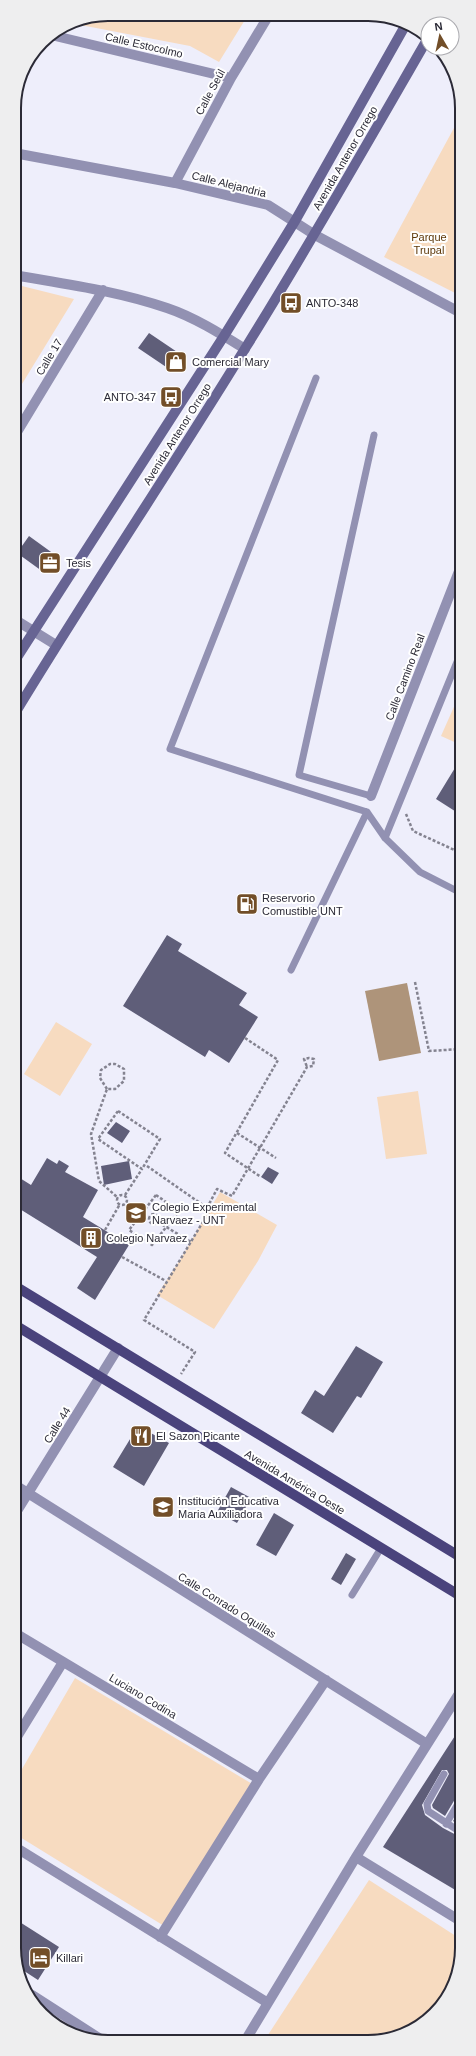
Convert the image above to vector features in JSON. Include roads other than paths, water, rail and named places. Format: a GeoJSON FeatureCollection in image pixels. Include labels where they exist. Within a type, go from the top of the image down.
{"type":"FeatureCollection","features":[{"type":"Feature","properties":{"kind":"main road","name":"Avenida América Oeste"},"geometry":{"type":"LineString","coordinates":[[21,1290],[455,1554]]}},
{"type":"Feature","properties":{"kind":"main road","name":"Avenida América Oeste"},"geometry":{"type":"LineString","coordinates":[[21,1329],[455,1593]]}},
{"type":"Feature","properties":{"kind":"street","name":"Calle Seúl"},"geometry":{"type":"LineString","coordinates":[[175,183],[231,78],[265,21]]}},
{"type":"Feature","properties":{"kind":"street","name":"Avenida Antenor Orrego"},"geometry":{"type":"LineString","coordinates":[[21,651],[224,336],[295,221],[403,29]]}},
{"type":"Feature","properties":{"kind":"street","name":"Calle Estocolmo"},"geometry":{"type":"LineString","coordinates":[[59,37],[231,78]]}},
{"type":"Feature","properties":{"kind":"street","name":"Avenida Antenor Orrego"},"geometry":{"type":"LineString","coordinates":[[21,703],[56,645],[245,349],[315,235],[420,52]]}},
{"type":"Feature","properties":{"kind":"street","name":"Calle Alejandria"},"geometry":{"type":"LineString","coordinates":[[21,154],[175,183],[268,205],[315,235],[455,310]]}},
{"type":"Feature","properties":{"kind":"street"},"geometry":{"type":"LineString","coordinates":[[21,276],[103,290],[167,308],[224,336],[245,349]]}},
{"type":"Feature","properties":{"kind":"street","name":"Calle 17"},"geometry":{"type":"LineString","coordinates":[[21,425],[103,290]]}},
{"type":"Feature","properties":{"kind":"street","name":"Calle Camino Real"},"geometry":{"type":"LineString","coordinates":[[371,796],[455,581]]}},
{"type":"Feature","properties":{"kind":"street"},"geometry":{"type":"LineString","coordinates":[[21,623],[56,645]]}},
{"type":"Feature","properties":{"kind":"street","name":"Calle 44"},"geometry":{"type":"LineString","coordinates":[[21,1504],[118,1348]]}},
{"type":"Feature","properties":{"kind":"street","name":"Calle Conrado Oquillas"},"geometry":{"type":"LineString","coordinates":[[21,1489],[427,1744]]}},
{"type":"Feature","properties":{"kind":"street","name":"Luciano Codina"},"geometry":{"type":"LineString","coordinates":[[21,1637],[259,1779]]}},
{"type":"Feature","properties":{"kind":"street"},"geometry":{"type":"LineString","coordinates":[[21,1730],[63,1662]]}},
{"type":"Feature","properties":{"kind":"street"},"geometry":{"type":"LineString","coordinates":[[160,1937],[259,1779],[326,1680]]}},
{"type":"Feature","properties":{"kind":"street"},"geometry":{"type":"LineString","coordinates":[[249,2035],[356,1857],[455,1700]]}},
{"type":"Feature","properties":{"kind":"street"},"geometry":{"type":"LineString","coordinates":[[21,1851],[268,2003]]}},
{"type":"Feature","properties":{"kind":"street"},"geometry":{"type":"LineString","coordinates":[[356,1857],[455,1918]]}},
{"type":"Feature","properties":{"kind":"street"},"geometry":{"type":"LineString","coordinates":[[40,2001],[91,2033]]}},
{"type":"Feature","properties":{"kind":"lane"},"geometry":{"type":"LineString","coordinates":[[316,378],[170,749],[367,812],[385,838],[420,872],[455,890]]}},
{"type":"Feature","properties":{"kind":"lane"},"geometry":{"type":"LineString","coordinates":[[371,796],[299,775],[374,435]]}},
{"type":"Feature","properties":{"kind":"lane"},"geometry":{"type":"LineString","coordinates":[[385,838],[455,669]]}},
{"type":"Feature","properties":{"kind":"lane"},"geometry":{"type":"LineString","coordinates":[[291,970],[367,812]]}},
{"type":"Feature","properties":{"kind":"lane"},"geometry":{"type":"LineString","coordinates":[[352,1595],[381,1548]]}},
{"type":"Feature","properties":{"kind":"lane"},"geometry":{"type":"LineString","coordinates":[[444,1774],[427,1804],[427,1808],[428,1811],[455,1829]]}},
{"type":"Feature","properties":{"kind":"lane"},"geometry":{"type":"LineString","coordinates":[[446,1824],[455,1809]]}},
{"type":"Feature","properties":{"kind":"place","name":"ANTO-348"},"geometry":{"type":"Point","coordinates":[291,303]}},
{"type":"Feature","properties":{"kind":"place","name":"Comercial Mary"},"geometry":{"type":"Point","coordinates":[176,362]}},
{"type":"Feature","properties":{"kind":"place","name":"ANTO-347"},"geometry":{"type":"Point","coordinates":[171,397]}},
{"type":"Feature","properties":{"kind":"place","name":"Tesis"},"geometry":{"type":"Point","coordinates":[50,563]}},
{"type":"Feature","properties":{"kind":"place","name":"Reservorio Comustible UNT"},"geometry":{"type":"Point","coordinates":[247,904]}},
{"type":"Feature","properties":{"kind":"place","name":"Colegio Experimental Narvaez - UNT"},"geometry":{"type":"Point","coordinates":[136,1213]}},
{"type":"Feature","properties":{"kind":"place","name":"Colegio Narvaez"},"geometry":{"type":"Point","coordinates":[91,1238]}},
{"type":"Feature","properties":{"kind":"place","name":"El Sazon Picante"},"geometry":{"type":"Point","coordinates":[141,1436]}},
{"type":"Feature","properties":{"kind":"place","name":"Institución Educativa Maria Auxiliadora"},"geometry":{"type":"Point","coordinates":[163,1507]}},
{"type":"Feature","properties":{"kind":"place","name":"Killari"},"geometry":{"type":"Point","coordinates":[40,1958]}},
{"type":"Feature","properties":{"kind":"park label","name":"Parque Trupal"},"geometry":{"type":"Point","coordinates":[429,243]}}]}
